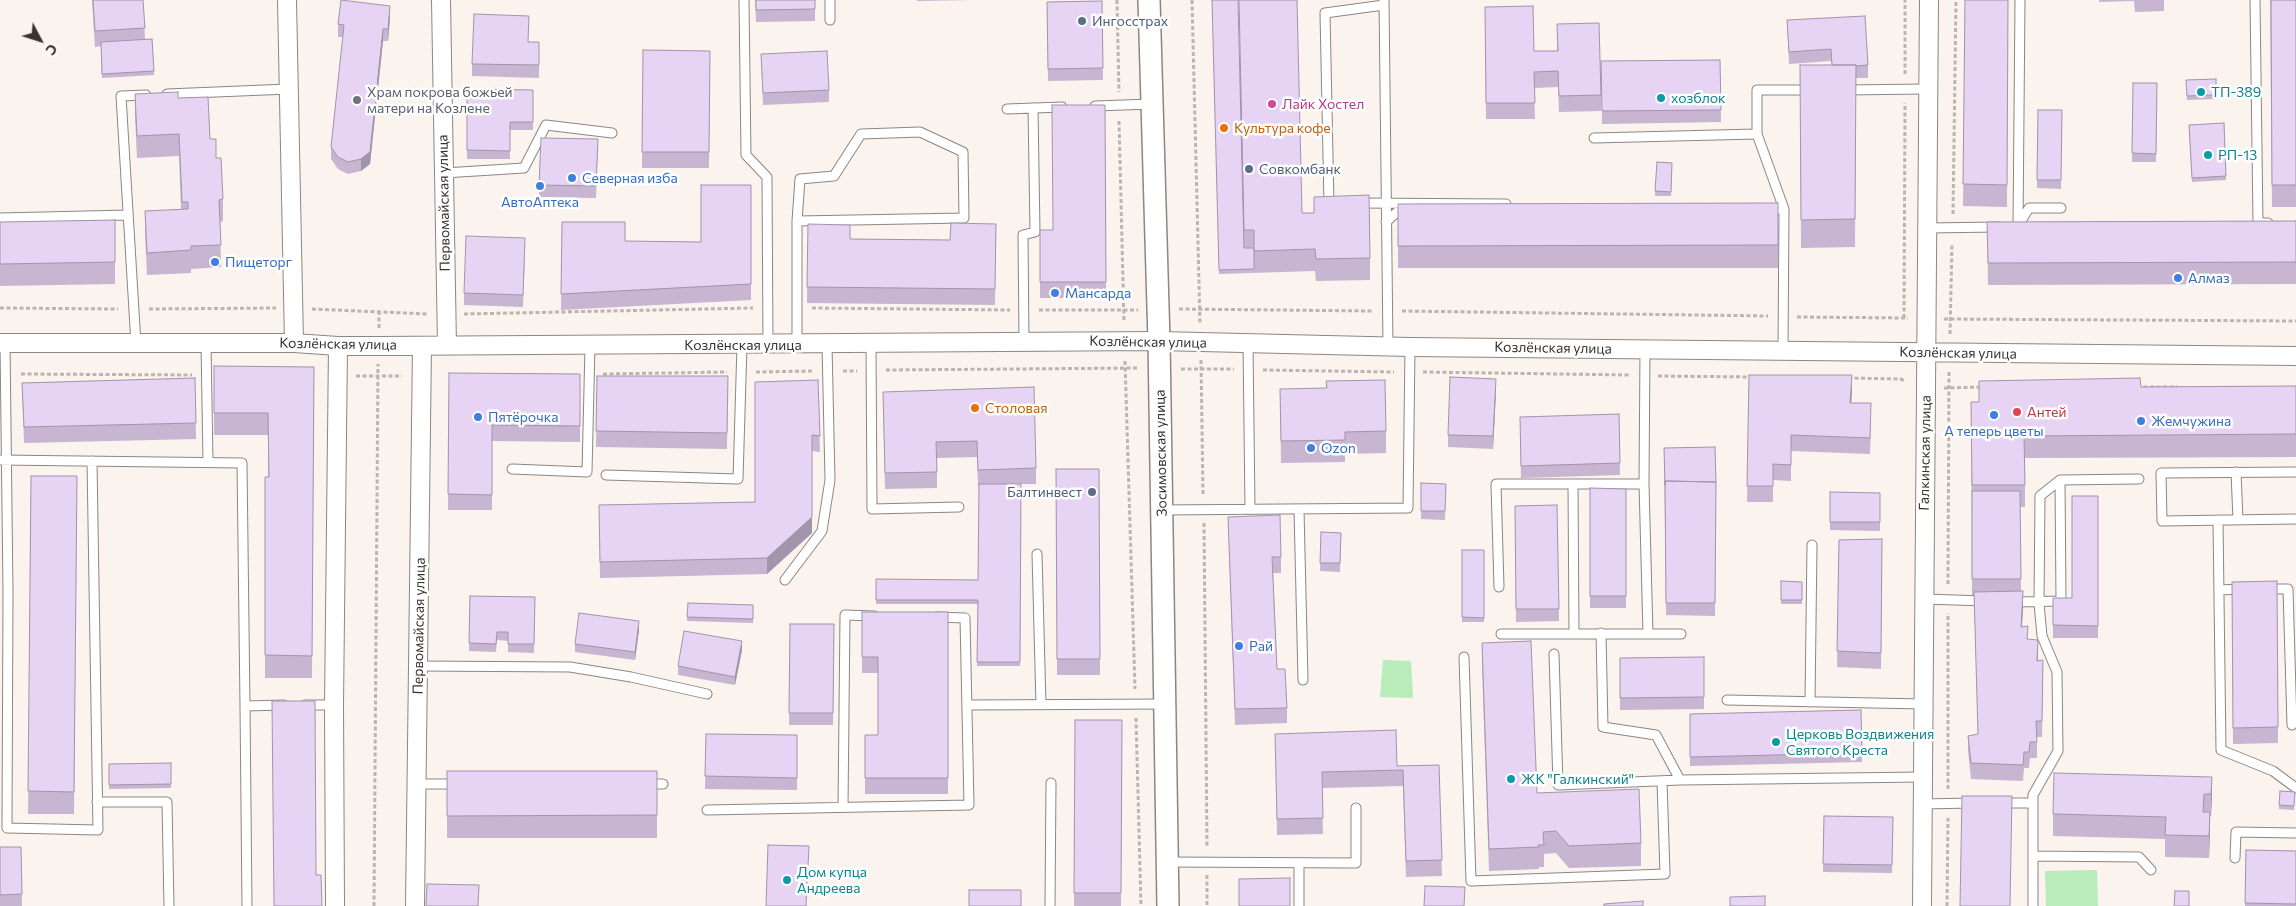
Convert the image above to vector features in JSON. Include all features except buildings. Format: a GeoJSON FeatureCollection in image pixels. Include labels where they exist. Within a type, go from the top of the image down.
{"type":"FeatureCollection","features":[{"type":"Feature","properties":{"kind":"street"},"geometry":{"type":"LineString","coordinates":[[287,0],[294,343]]}},
{"type":"Feature","properties":{"kind":"street","name":"Первомайская улица"},"geometry":{"type":"LineString","coordinates":[[441,0],[447,346]]}},
{"type":"Feature","properties":{"kind":"street","name":"Зосимовская улица"},"geometry":{"type":"LineString","coordinates":[[1149,0],[1160,368],[1168,906]]}},
{"type":"Feature","properties":{"kind":"street","name":"Галкинская улица"},"geometry":{"type":"LineString","coordinates":[[1922,906],[1929,0]]}},
{"type":"Feature","properties":{"kind":"street","name":"Козлёнская улица"},"geometry":{"type":"LineString","coordinates":[[3,343],[590,346],[827,345],[1024,341],[1201,342],[1410,347],[2296,356]]}},
{"type":"Feature","properties":{"kind":"street"},"geometry":{"type":"LineString","coordinates":[[335,906],[334,705],[338,346]]}},
{"type":"Feature","properties":{"kind":"street","name":"Первомайская улица"},"geometry":{"type":"LineString","coordinates":[[415,906],[422,346]]}},
{"type":"Feature","properties":{"kind":"lane"},"geometry":{"type":"LineString","coordinates":[[744,0],[746,155],[767,177],[768,345]]}},
{"type":"Feature","properties":{"kind":"lane"},"geometry":{"type":"LineString","coordinates":[[830,0],[830,20]]}},
{"type":"Feature","properties":{"kind":"lane"},"geometry":{"type":"LineString","coordinates":[[2020,0],[2022,227]]}},
{"type":"Feature","properties":{"kind":"lane"},"geometry":{"type":"LineString","coordinates":[[2255,0],[2258,223]]}},
{"type":"Feature","properties":{"kind":"lane"},"geometry":{"type":"LineString","coordinates":[[1388,346],[1387,311],[1386,222],[1386,202],[1384,2],[1325,13],[1329,204],[1386,202],[1408,202],[1517,204]]}},
{"type":"Feature","properties":{"kind":"lane"},"geometry":{"type":"LineString","coordinates":[[136,344],[121,96],[289,89]]}},
{"type":"Feature","properties":{"kind":"lane"},"geometry":{"type":"LineString","coordinates":[[1836,90],[1928,89]]}},
{"type":"Feature","properties":{"kind":"lane"},"geometry":{"type":"LineString","coordinates":[[1783,351],[1784,209],[1757,134],[1756,90],[1826,90]]}},
{"type":"Feature","properties":{"kind":"lane"},"geometry":{"type":"LineString","coordinates":[[1007,109],[1152,104]]}},
{"type":"Feature","properties":{"kind":"lane"},"geometry":{"type":"LineString","coordinates":[[1024,341],[1024,235],[1035,232],[1033,108]]}},
{"type":"Feature","properties":{"kind":"lane"},"geometry":{"type":"LineString","coordinates":[[444,173],[524,168],[546,125],[612,133]]}},
{"type":"Feature","properties":{"kind":"lane"},"geometry":{"type":"LineString","coordinates":[[797,221],[964,218],[963,152],[920,132],[861,134],[834,176],[800,179],[797,221],[797,345]]}},
{"type":"Feature","properties":{"kind":"lane"},"geometry":{"type":"LineString","coordinates":[[1594,138],[1757,134]]}},
{"type":"Feature","properties":{"kind":"lane"},"geometry":{"type":"LineString","coordinates":[[1386,222],[1408,202]]}},
{"type":"Feature","properties":{"kind":"lane"},"geometry":{"type":"LineString","coordinates":[[1754,208],[1784,209]]}},
{"type":"Feature","properties":{"kind":"lane"},"geometry":{"type":"LineString","coordinates":[[2022,227],[2029,208],[2060,208]]}},
{"type":"Feature","properties":{"kind":"lane"},"geometry":{"type":"LineString","coordinates":[[0,218],[128,216]]}},
{"type":"Feature","properties":{"kind":"lane"},"geometry":{"type":"LineString","coordinates":[[2248,223],[2276,223]]}},
{"type":"Feature","properties":{"kind":"lane"},"geometry":{"type":"LineString","coordinates":[[1927,228],[2022,227]]}},
{"type":"Feature","properties":{"kind":"lane"},"geometry":{"type":"LineString","coordinates":[[3,343],[5,374],[3,460],[4,828],[98,830],[92,461]]}},
{"type":"Feature","properties":{"kind":"lane"},"geometry":{"type":"LineString","coordinates":[[206,343],[208,462]]}},
{"type":"Feature","properties":{"kind":"lane"},"geometry":{"type":"LineString","coordinates":[[1248,343],[1250,509]]}},
{"type":"Feature","properties":{"kind":"lane"},"geometry":{"type":"LineString","coordinates":[[871,344],[872,509],[959,507]]}},
{"type":"Feature","properties":{"kind":"lane"},"geometry":{"type":"LineString","coordinates":[[606,476],[738,479],[742,345]]}},
{"type":"Feature","properties":{"kind":"lane"},"geometry":{"type":"LineString","coordinates":[[785,580],[822,531],[830,480],[827,345]]}},
{"type":"Feature","properties":{"kind":"lane"},"geometry":{"type":"LineString","coordinates":[[512,469],[586,472],[590,346]]}},
{"type":"Feature","properties":{"kind":"lane"},"geometry":{"type":"LineString","coordinates":[[1162,510],[1408,508],[1410,347]]}},
{"type":"Feature","properties":{"kind":"lane"},"geometry":{"type":"LineString","coordinates":[[1645,349],[1644,484],[1648,634]]}},
{"type":"Feature","properties":{"kind":"lane"},"geometry":{"type":"LineString","coordinates":[[3,460],[242,463],[247,906]]}},
{"type":"Feature","properties":{"kind":"lane"},"geometry":{"type":"LineString","coordinates":[[2236,472],[2238,520]]}},
{"type":"Feature","properties":{"kind":"lane"},"geometry":{"type":"LineString","coordinates":[[2296,472],[2161,473],[2162,521],[2296,519]]}},
{"type":"Feature","properties":{"kind":"lane"},"geometry":{"type":"LineString","coordinates":[[2032,906],[2033,795],[2058,751],[2057,672],[2042,636],[2039,603],[2040,496],[2060,480],[2139,478]]}},
{"type":"Feature","properties":{"kind":"lane"},"geometry":{"type":"LineString","coordinates":[[1924,599],[2039,603],[2061,601],[2060,480]]}},
{"type":"Feature","properties":{"kind":"lane"},"geometry":{"type":"LineString","coordinates":[[1499,587],[1496,484],[1644,484]]}},
{"type":"Feature","properties":{"kind":"lane"},"geometry":{"type":"LineString","coordinates":[[1573,484],[1574,634]]}},
{"type":"Feature","properties":{"kind":"lane"},"geometry":{"type":"LineString","coordinates":[[1299,509],[1303,680]]}},
{"type":"Feature","properties":{"kind":"lane"},"geometry":{"type":"LineString","coordinates":[[2218,520],[2221,750],[2273,771],[2296,788]]}},
{"type":"Feature","properties":{"kind":"lane"},"geometry":{"type":"LineString","coordinates":[[1810,702],[1812,545]]}},
{"type":"Feature","properties":{"kind":"lane"},"geometry":{"type":"LineString","coordinates":[[1037,554],[1042,705]]}},
{"type":"Feature","properties":{"kind":"lane"},"geometry":{"type":"LineString","coordinates":[[2219,590],[2248,589]]}},
{"type":"Feature","properties":{"kind":"lane"},"geometry":{"type":"LineString","coordinates":[[2258,589],[2288,589],[2292,725]]}},
{"type":"Feature","properties":{"kind":"lane"},"geometry":{"type":"LineString","coordinates":[[843,807],[845,615],[885,616]]}},
{"type":"Feature","properties":{"kind":"lane"},"geometry":{"type":"LineString","coordinates":[[706,810],[969,805],[965,618],[925,617]]}},
{"type":"Feature","properties":{"kind":"lane"},"geometry":{"type":"LineString","coordinates":[[1601,633],[1602,727],[1656,734],[1680,780]]}},
{"type":"Feature","properties":{"kind":"lane"},"geometry":{"type":"LineString","coordinates":[[1501,634],[1681,634]]}},
{"type":"Feature","properties":{"kind":"lane"},"geometry":{"type":"LineString","coordinates":[[1554,654],[1558,785],[1680,780],[1923,777]]}},
{"type":"Feature","properties":{"kind":"lane"},"geometry":{"type":"LineString","coordinates":[[1464,657],[1472,881],[1665,874],[1662,781]]}},
{"type":"Feature","properties":{"kind":"lane"},"geometry":{"type":"LineString","coordinates":[[418,666],[570,667],[632,677],[707,694]]}},
{"type":"Feature","properties":{"kind":"lane"},"geometry":{"type":"LineString","coordinates":[[1727,700],[1923,704]]}},
{"type":"Feature","properties":{"kind":"lane"},"geometry":{"type":"LineString","coordinates":[[967,705],[1165,704]]}},
{"type":"Feature","properties":{"kind":"lane"},"geometry":{"type":"LineString","coordinates":[[245,706],[334,705]]}},
{"type":"Feature","properties":{"kind":"lane"},"geometry":{"type":"LineString","coordinates":[[1050,783],[1050,906]]}},
{"type":"Feature","properties":{"kind":"lane"},"geometry":{"type":"LineString","coordinates":[[417,784],[466,784]]}},
{"type":"Feature","properties":{"kind":"lane"},"geometry":{"type":"LineString","coordinates":[[633,784],[663,784]]}},
{"type":"Feature","properties":{"kind":"lane"},"geometry":{"type":"LineString","coordinates":[[98,802],[166,802],[169,906]]}},
{"type":"Feature","properties":{"kind":"lane"},"geometry":{"type":"LineString","coordinates":[[1922,804],[2033,803]]}},
{"type":"Feature","properties":{"kind":"lane"},"geometry":{"type":"LineString","coordinates":[[1168,862],[1356,863],[1356,808]]}},
{"type":"Feature","properties":{"kind":"lane"},"geometry":{"type":"LineString","coordinates":[[2235,858],[2236,832],[2296,832]]}},
{"type":"Feature","properties":{"kind":"lane"},"geometry":{"type":"LineString","coordinates":[[2033,856],[2139,857],[2151,870]]}},
{"type":"Feature","properties":{"kind":"lane"},"geometry":{"type":"LineString","coordinates":[[1299,863],[1299,906]]}},
{"type":"Feature","properties":{"kind":"path"},"geometry":{"type":"LineString","coordinates":[[1117,0],[1123,310],[1141,906]]}},
{"type":"Feature","properties":{"kind":"path"},"geometry":{"type":"LineString","coordinates":[[1192,0],[1204,510],[1207,906]]}},
{"type":"Feature","properties":{"kind":"path"},"geometry":{"type":"LineString","coordinates":[[1904,318],[1905,0]]}},
{"type":"Feature","properties":{"kind":"path"},"geometry":{"type":"LineString","coordinates":[[1951,319],[1956,0]]}},
{"type":"Feature","properties":{"kind":"path"},"geometry":{"type":"LineString","coordinates":[[0,308],[293,308],[446,315],[767,308]]}},
{"type":"Feature","properties":{"kind":"path"},"geometry":{"type":"LineString","coordinates":[[797,308],[1200,309],[1951,319],[2296,321]]}},
{"type":"Feature","properties":{"kind":"path"},"geometry":{"type":"LineString","coordinates":[[374,906],[378,346]]}},
{"type":"Feature","properties":{"kind":"path"},"geometry":{"type":"LineString","coordinates":[[1126,368],[1753,377]]}},
{"type":"Feature","properties":{"kind":"path"},"geometry":{"type":"LineString","coordinates":[[5,374],[207,375]]}},
{"type":"Feature","properties":{"kind":"path"},"geometry":{"type":"LineString","coordinates":[[338,376],[378,376]]}},
{"type":"Feature","properties":{"kind":"path"},"geometry":{"type":"LineString","coordinates":[[1841,378],[1900,379],[1926,388],[1988,387]]}},
{"type":"Feature","properties":{"kind":"path"},"geometry":{"type":"LineString","coordinates":[[2127,387],[2187,387]]}},
{"type":"Feature","properties":{"kind":"green space"},"geometry":{"type":"Polygon","coordinates":[[[1383,660],[1411,661],[1413,698],[1380,697],[1383,660]]]}},
{"type":"Feature","properties":{"kind":"green space"},"geometry":{"type":"Polygon","coordinates":[[[2097,870],[2098,906],[2046,906],[2045,871],[2097,870]]]}},
{"type":"Feature","properties":{"kind":"place","name":"Ингосстрах"},"geometry":{"type":"Point","coordinates":[1082,21]}},
{"type":"Feature","properties":{"kind":"place","name":"ТП-389"},"geometry":{"type":"Point","coordinates":[2201,92]}},
{"type":"Feature","properties":{"kind":"place","name":"хозблок"},"geometry":{"type":"Point","coordinates":[1661,98]}},
{"type":"Feature","properties":{"kind":"place","name":"Храм покрова божьей матери на Козлене"},"geometry":{"type":"Point","coordinates":[357,100]}},
{"type":"Feature","properties":{"kind":"place","name":"Лайк Хостел"},"geometry":{"type":"Point","coordinates":[1272,104]}},
{"type":"Feature","properties":{"kind":"place","name":"Культура кофе"},"geometry":{"type":"Point","coordinates":[1224,128]}},
{"type":"Feature","properties":{"kind":"place","name":"РП-13"},"geometry":{"type":"Point","coordinates":[2208,155]}},
{"type":"Feature","properties":{"kind":"place","name":"Совкомбанк"},"geometry":{"type":"Point","coordinates":[1249,169]}},
{"type":"Feature","properties":{"kind":"place","name":"Северная изба"},"geometry":{"type":"Point","coordinates":[572,178]}},
{"type":"Feature","properties":{"kind":"place","name":"АвтоАптека"},"geometry":{"type":"Point","coordinates":[540,186]}},
{"type":"Feature","properties":{"kind":"place","name":"Пищеторг"},"geometry":{"type":"Point","coordinates":[215,262]}},
{"type":"Feature","properties":{"kind":"place","name":"Алмаз"},"geometry":{"type":"Point","coordinates":[2178,278]}},
{"type":"Feature","properties":{"kind":"place","name":"Мансарда"},"geometry":{"type":"Point","coordinates":[1055,293]}},
{"type":"Feature","properties":{"kind":"place","name":"Столовая"},"geometry":{"type":"Point","coordinates":[975,408]}},
{"type":"Feature","properties":{"kind":"place","name":"Антей"},"geometry":{"type":"Point","coordinates":[2017,412]}},
{"type":"Feature","properties":{"kind":"place","name":"А теперь цветы"},"geometry":{"type":"Point","coordinates":[1994,415]}},
{"type":"Feature","properties":{"kind":"place","name":"Пятёрочка"},"geometry":{"type":"Point","coordinates":[478,417]}},
{"type":"Feature","properties":{"kind":"place","name":"Жемчужина"},"geometry":{"type":"Point","coordinates":[2141,421]}},
{"type":"Feature","properties":{"kind":"place","name":"Ozon"},"geometry":{"type":"Point","coordinates":[1311,448]}},
{"type":"Feature","properties":{"kind":"place","name":"Балтинвест"},"geometry":{"type":"Point","coordinates":[1092,492]}},
{"type":"Feature","properties":{"kind":"place","name":"Рай"},"geometry":{"type":"Point","coordinates":[1239,646]}},
{"type":"Feature","properties":{"kind":"place","name":"Церковь Воздвижения Святого Креста"},"geometry":{"type":"Point","coordinates":[1776,742]}},
{"type":"Feature","properties":{"kind":"place","name":"ЖК \"Галкинский\""},"geometry":{"type":"Point","coordinates":[1511,779]}},
{"type":"Feature","properties":{"kind":"place","name":"Дом купца Андреева"},"geometry":{"type":"Point","coordinates":[787,880]}}]}
